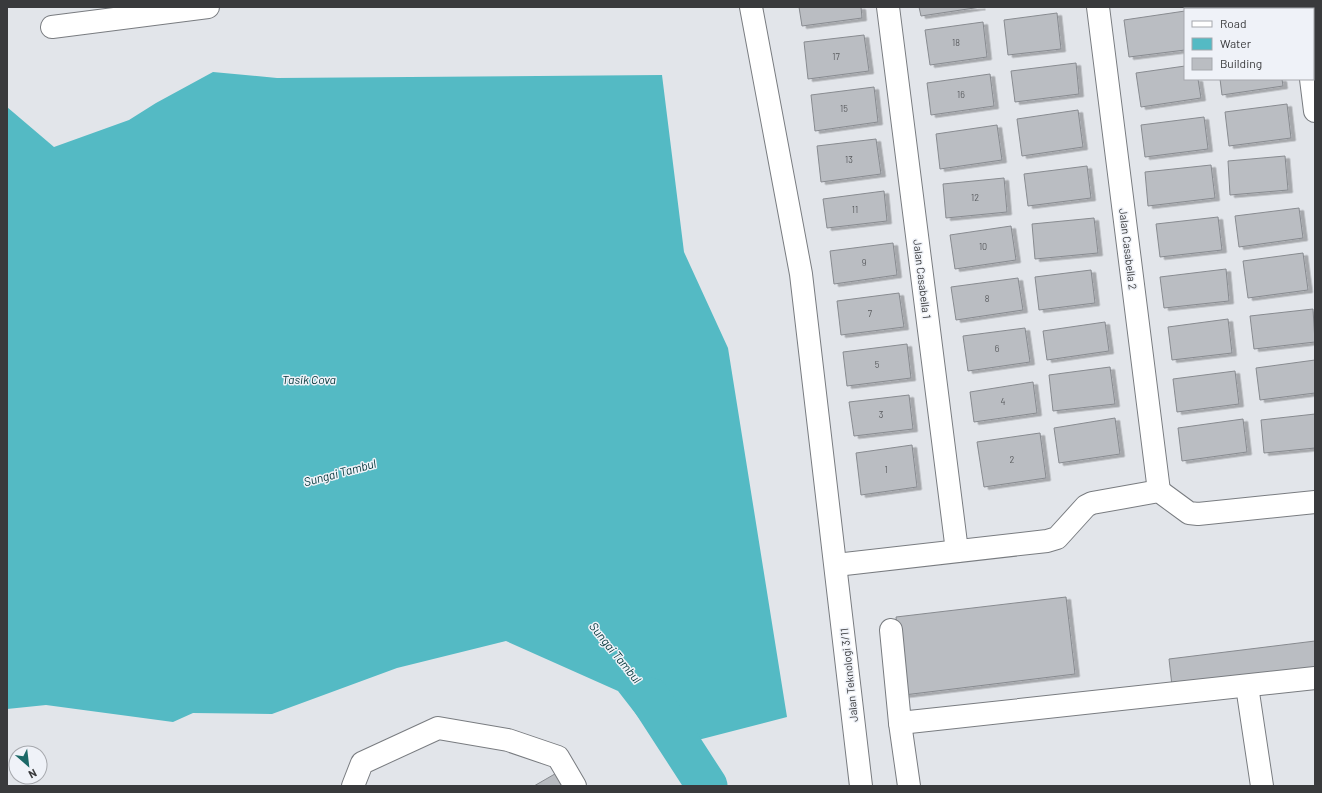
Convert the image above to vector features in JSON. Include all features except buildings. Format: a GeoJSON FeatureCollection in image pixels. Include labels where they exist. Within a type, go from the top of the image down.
{"type":"FeatureCollection","features":[{"type":"Feature","properties":{"kind":"street"},"geometry":{"type":"LineString","coordinates":[[52,27],[208,7]]}},
{"type":"Feature","properties":{"kind":"street","name":"Jalan Teknologi 3/11"},"geometry":{"type":"LineString","coordinates":[[751,7],[801,274],[861,786]]}},
{"type":"Feature","properties":{"kind":"street","name":"Jalan Casabella 1"},"geometry":{"type":"LineString","coordinates":[[888,7],[957,552]]}},
{"type":"Feature","properties":{"kind":"street","name":"Jalan Casabella 2"},"geometry":{"type":"LineString","coordinates":[[1098,7],[1159,491]]}},
{"type":"Feature","properties":{"kind":"street"},"geometry":{"type":"LineString","coordinates":[[1311,80],[1315,112]]}},
{"type":"Feature","properties":{"kind":"street"},"geometry":{"type":"LineString","coordinates":[[836,565],[1047,541],[1057,538],[1086,506],[1092,503],[1159,491],[1189,513],[1198,514],[1315,502]]}},
{"type":"Feature","properties":{"kind":"street"},"geometry":{"type":"LineString","coordinates":[[891,630],[900,724],[909,786]]}},
{"type":"Feature","properties":{"kind":"street"},"geometry":{"type":"LineString","coordinates":[[900,724],[1315,678]]}},
{"type":"Feature","properties":{"kind":"street"},"geometry":{"type":"LineString","coordinates":[[1247,686],[1262,786]]}},
{"type":"Feature","properties":{"kind":"street"},"geometry":{"type":"LineString","coordinates":[[353,786],[362,764],[438,728],[508,740],[558,757],[575,786]]}},
{"type":"Feature","properties":{"kind":"water","name":"Tasik Cova"},"geometry":{"type":"Polygon","coordinates":[[[213,72],[277,78],[662,75],[684,252],[728,348],[787,717],[663,749],[618,691],[506,641],[397,668],[272,714],[193,713],[173,722],[46,705],[7,709],[7,107],[54,147],[129,120],[156,103],[213,72]]]}},
{"type":"Feature","properties":{"kind":"waterway","name":"Sungai Tambul"},"geometry":{"type":"LineString","coordinates":[[650,698],[707,786]]}}]}
